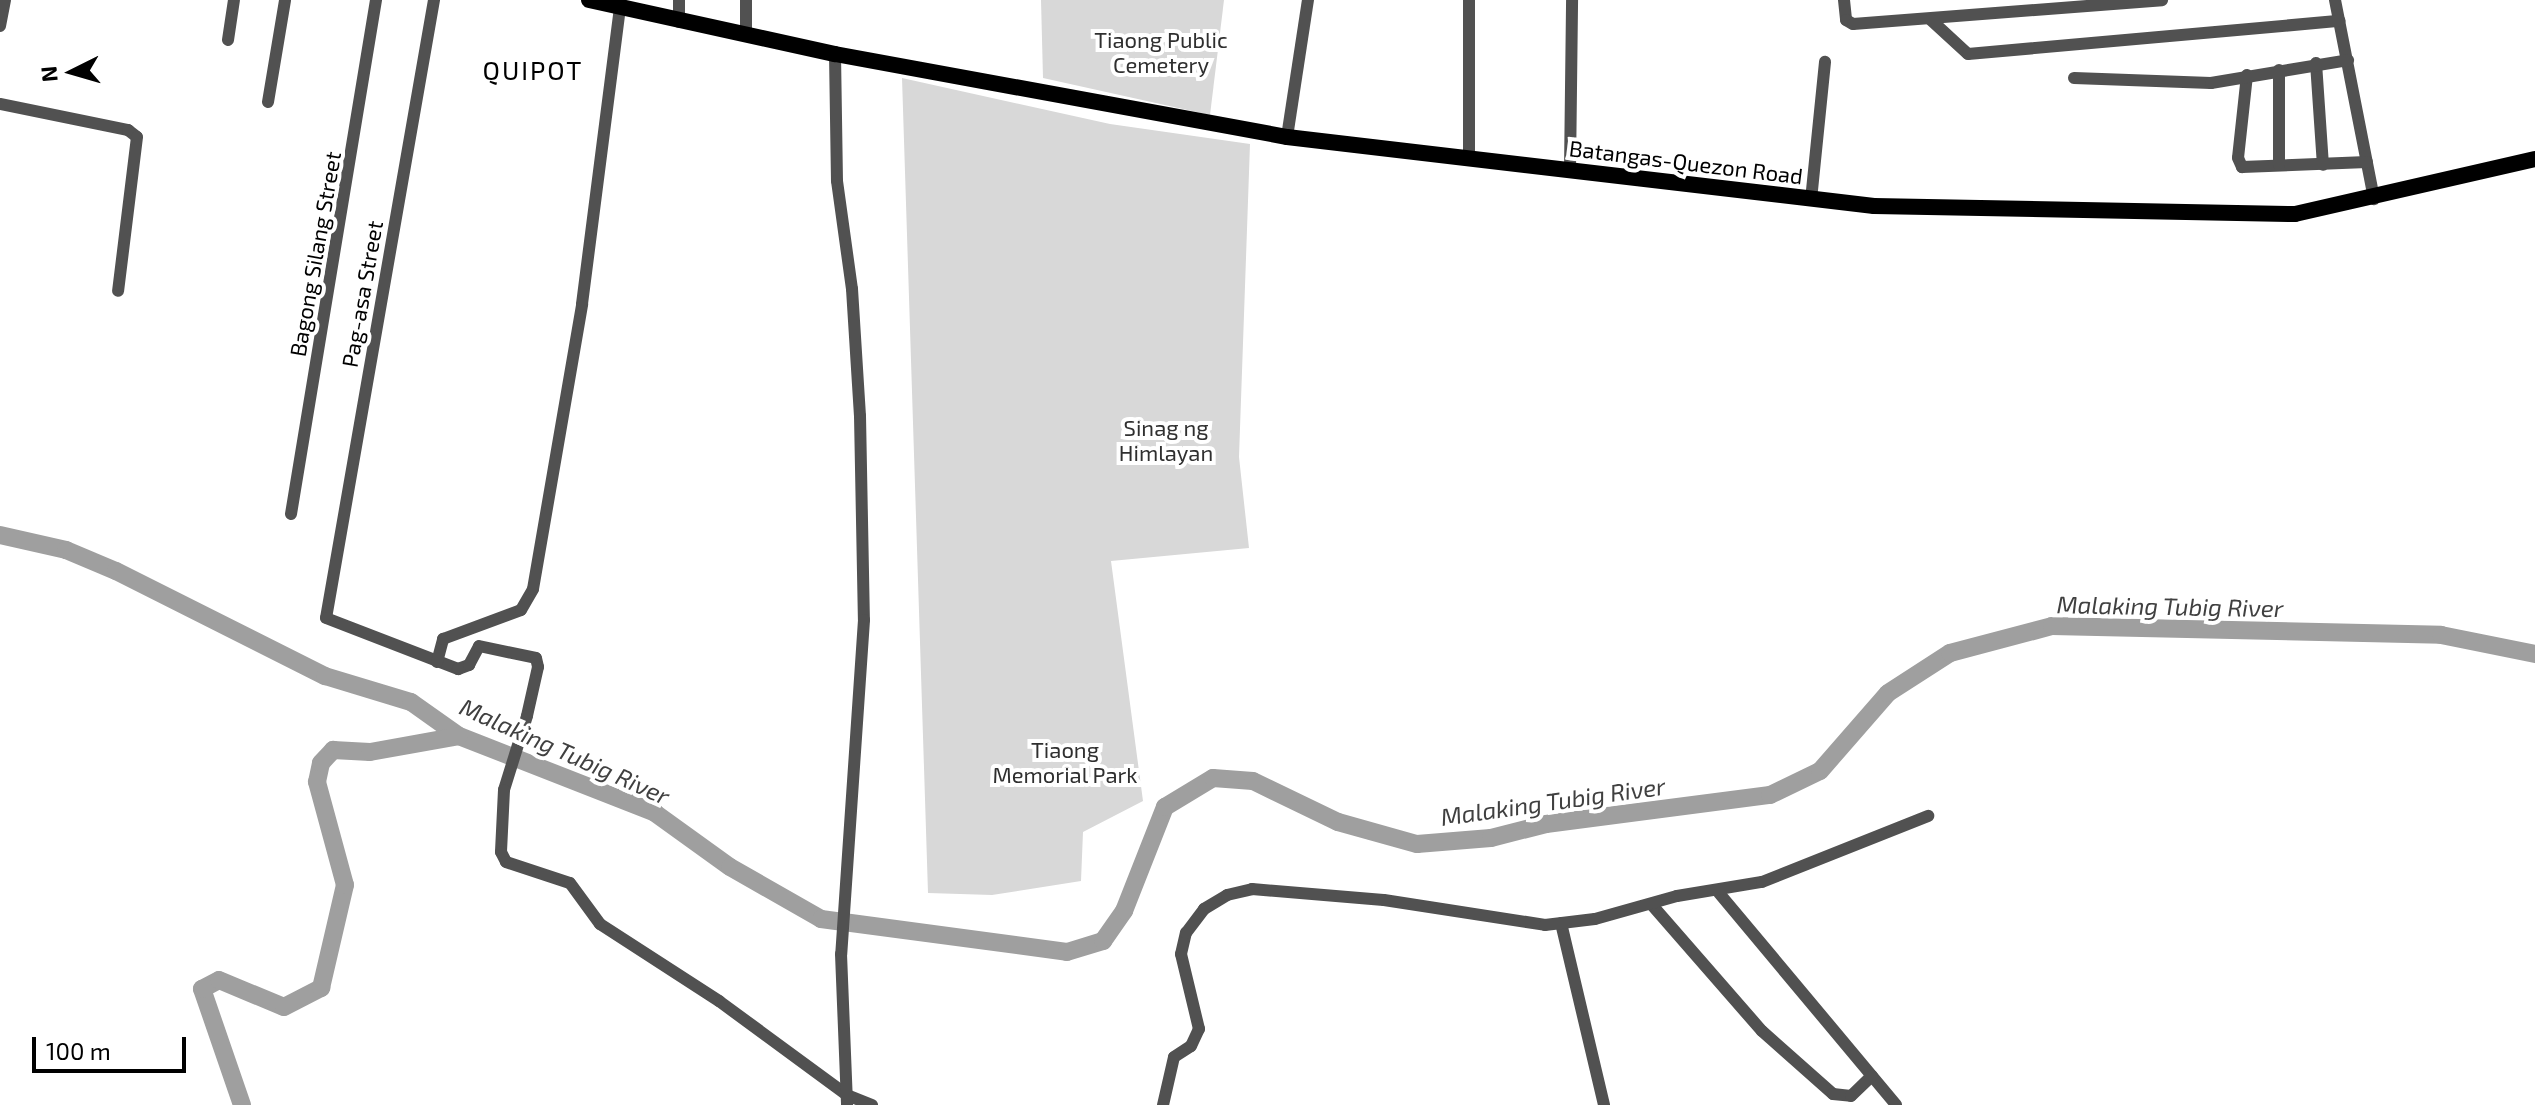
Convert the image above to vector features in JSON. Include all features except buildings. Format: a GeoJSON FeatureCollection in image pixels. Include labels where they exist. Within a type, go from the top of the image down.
{"type":"FeatureCollection","features":[{"type":"Feature","properties":{"kind":"main road","name":"Batangas-Quezon Road"},"geometry":{"type":"LineString","coordinates":[[589,0],[835,54],[1287,137],[1874,206],[2246,216],[2327,210],[2535,159]]}},
{"type":"Feature","properties":{"kind":"street"},"geometry":{"type":"LineString","coordinates":[[0,26],[5,0]]}},
{"type":"Feature","properties":{"kind":"street"},"geometry":{"type":"LineString","coordinates":[[228,40],[234,0]]}},
{"type":"Feature","properties":{"kind":"street"},"geometry":{"type":"LineString","coordinates":[[268,102],[285,0]]}},
{"type":"Feature","properties":{"kind":"street","name":"Bagong Silang Street"},"geometry":{"type":"LineString","coordinates":[[291,514],[376,0]]}},
{"type":"Feature","properties":{"kind":"street","name":"Pag-asa Street"},"geometry":{"type":"LineString","coordinates":[[434,0],[326,618],[331,624],[437,662]]}},
{"type":"Feature","properties":{"kind":"street"},"geometry":{"type":"LineString","coordinates":[[679,0],[679,22]]}},
{"type":"Feature","properties":{"kind":"street"},"geometry":{"type":"LineString","coordinates":[[746,0],[746,35]]}},
{"type":"Feature","properties":{"kind":"street"},"geometry":{"type":"LineString","coordinates":[[1287,137],[1308,0]]}},
{"type":"Feature","properties":{"kind":"street"},"geometry":{"type":"LineString","coordinates":[[1469,0],[1469,158]]}},
{"type":"Feature","properties":{"kind":"street"},"geometry":{"type":"LineString","coordinates":[[1570,170],[1572,0]]}},
{"type":"Feature","properties":{"kind":"street"},"geometry":{"type":"LineString","coordinates":[[1844,0],[1846,20],[1853,24],[2162,0]]}},
{"type":"Feature","properties":{"kind":"street"},"geometry":{"type":"LineString","coordinates":[[2335,0],[2374,199]]}},
{"type":"Feature","properties":{"kind":"street"},"geometry":{"type":"LineString","coordinates":[[620,7],[582,304],[533,589],[521,610],[443,639],[437,662],[465,669],[475,649],[486,645],[536,658],[527,716],[504,790],[501,852],[506,862],[570,883],[600,924],[719,1001],[847,1100],[872,1105]]}},
{"type":"Feature","properties":{"kind":"street"},"geometry":{"type":"LineString","coordinates":[[1931,20],[1968,54],[2340,21]]}},
{"type":"Feature","properties":{"kind":"street"},"geometry":{"type":"LineString","coordinates":[[835,54],[837,181],[852,289],[860,416],[864,620],[858,758],[844,877],[841,954],[847,1100]]}},
{"type":"Feature","properties":{"kind":"street"},"geometry":{"type":"LineString","coordinates":[[2074,78],[2202,83],[2348,60]]}},
{"type":"Feature","properties":{"kind":"street"},"geometry":{"type":"LineString","coordinates":[[1811,200],[1825,62]]}},
{"type":"Feature","properties":{"kind":"street"},"geometry":{"type":"LineString","coordinates":[[2316,63],[2323,165]]}},
{"type":"Feature","properties":{"kind":"street"},"geometry":{"type":"LineString","coordinates":[[2279,70],[2279,165]]}},
{"type":"Feature","properties":{"kind":"street"},"geometry":{"type":"LineString","coordinates":[[2247,75],[2239,164],[2367,162]]}},
{"type":"Feature","properties":{"kind":"street"},"geometry":{"type":"LineString","coordinates":[[0,104],[128,130],[137,137],[118,291]]}},
{"type":"Feature","properties":{"kind":"street"},"geometry":{"type":"LineString","coordinates":[[1163,1105],[1174,1057],[1191,1046],[1199,1029],[1181,954],[1186,933],[1204,909],[1227,895],[1252,889],[1384,900],[1561,923],[1652,905],[1677,896],[1719,893],[1762,882],[1928,816]]}},
{"type":"Feature","properties":{"kind":"street"},"geometry":{"type":"LineString","coordinates":[[1719,893],[1896,1105]]}},
{"type":"Feature","properties":{"kind":"street"},"geometry":{"type":"LineString","coordinates":[[1652,905],[1762,1031],[1833,1094],[1851,1096],[1872,1076]]}},
{"type":"Feature","properties":{"kind":"street"},"geometry":{"type":"LineString","coordinates":[[1561,923],[1604,1105]]}},
{"type":"Feature","properties":{"kind":"green space","name":"Tiaong Public Cemetery"},"geometry":{"type":"Polygon","coordinates":[[[1041,0],[1224,0],[1210,115],[1043,78],[1041,0]]]}},
{"type":"Feature","properties":{"kind":"green space"},"geometry":{"type":"Polygon","coordinates":[[[902,78],[1110,124],[1250,144],[1239,457],[1249,548],[1111,561],[1143,801],[1083,832],[1081,881],[992,895],[928,893],[902,78]]]}},
{"type":"Feature","properties":{"kind":"waterway","name":"Malaking Tubig River"},"geometry":{"type":"LineString","coordinates":[[0,535],[66,550],[116,571],[325,676],[411,702],[459,736],[655,813],[730,867],[821,919],[1067,952],[1103,941],[1124,911],[1165,807],[1213,778],[1253,781],[1338,822],[1417,844],[1491,838],[1546,824],[1770,795],[1820,771],[1888,693],[1950,653],[2052,626],[2441,635],[2535,654]]}},
{"type":"Feature","properties":{"kind":"waterway"},"geometry":{"type":"LineString","coordinates":[[242,1105],[202,989],[219,980],[284,1007],[321,988],[345,885],[317,782],[321,763],[333,750],[370,752],[459,736]]}},
{"type":"Feature","properties":{"kind":"district","name":"QUIPOT"},"geometry":{"type":"Point","coordinates":[533,70]}},
{"type":"Feature","properties":{"kind":"park label","name":"Sinag ng Himlayan"},"geometry":{"type":"Point","coordinates":[1166,440]}},
{"type":"Feature","properties":{"kind":"park label","name":"Tiaong Memorial Park"},"geometry":{"type":"Point","coordinates":[1065,762]}}]}
